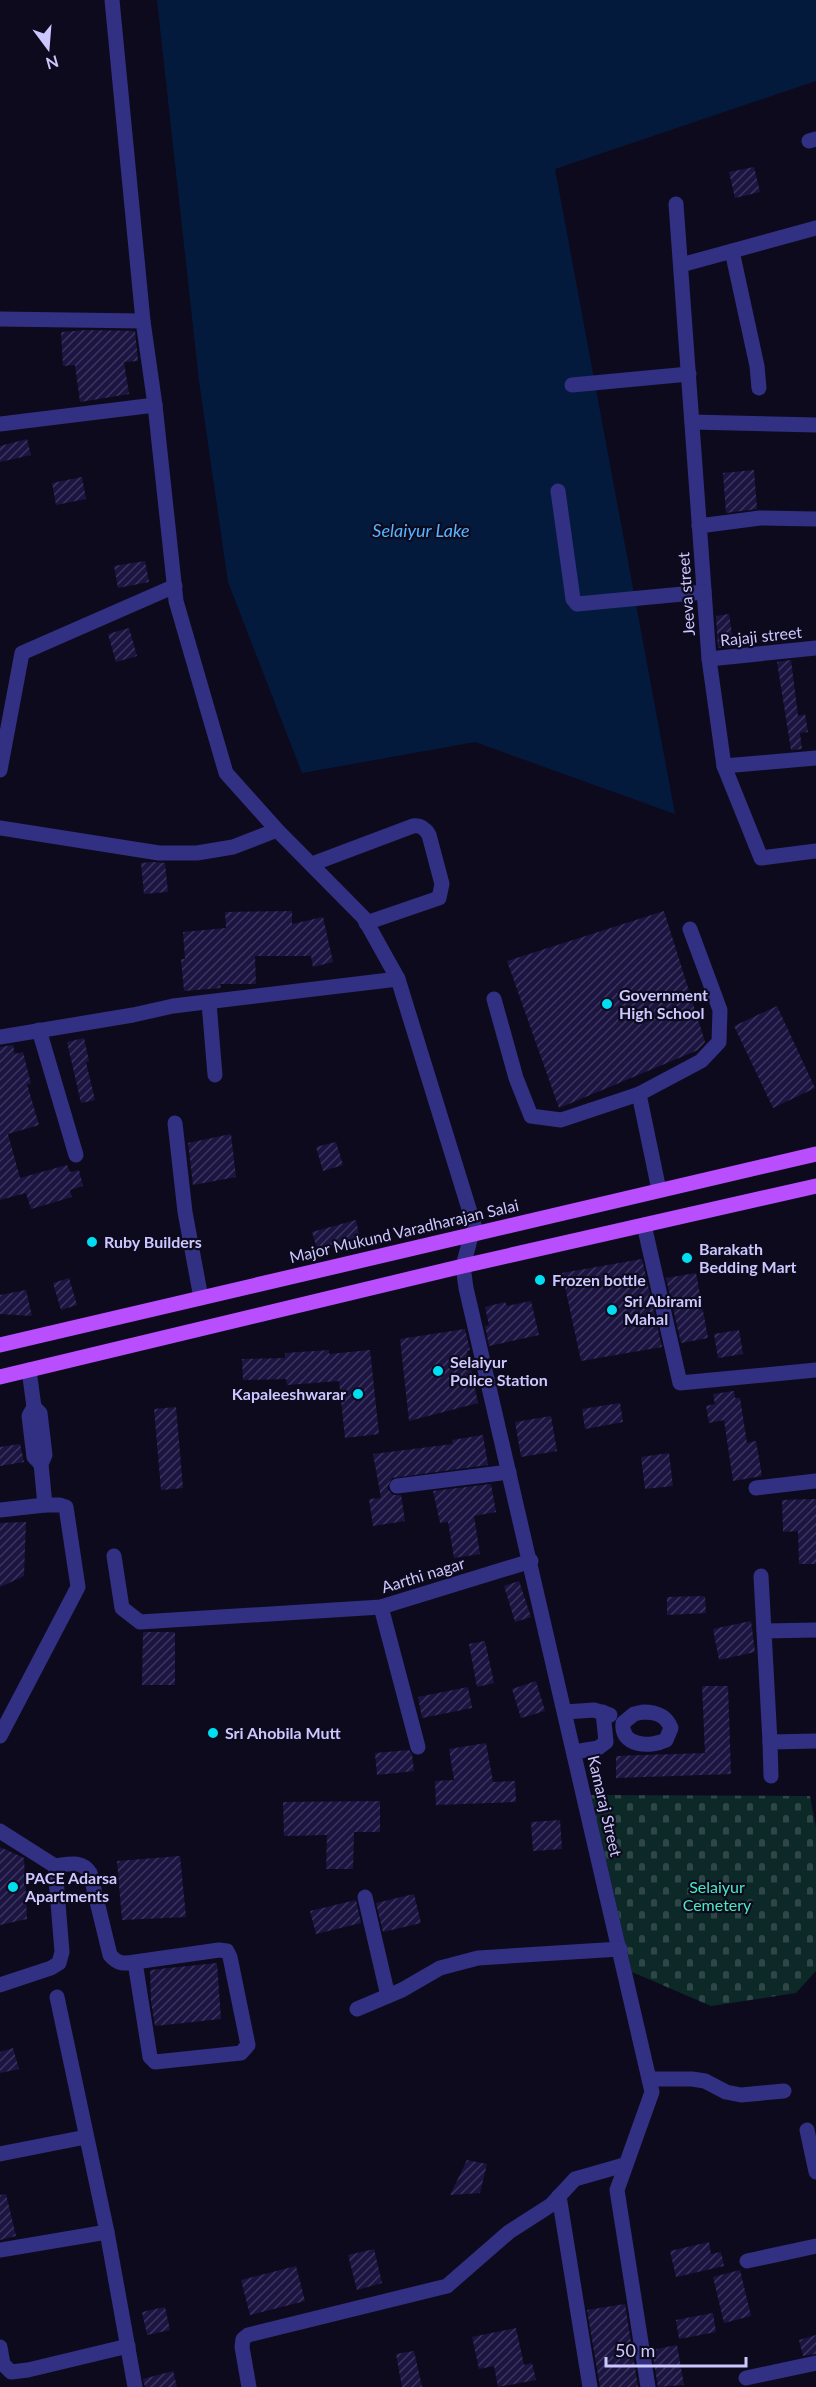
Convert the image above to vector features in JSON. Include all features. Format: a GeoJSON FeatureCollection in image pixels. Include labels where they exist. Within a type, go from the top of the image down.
{"type":"FeatureCollection","features":[{"type":"Feature","properties":{"kind":"main road","name":"Major Mukund Varadharajan Salai"},"geometry":{"type":"LineString","coordinates":[[0,1345],[816,1154]]}},
{"type":"Feature","properties":{"kind":"main road"},"geometry":{"type":"LineString","coordinates":[[0,1377],[463,1266],[816,1186]]}},
{"type":"Feature","properties":{"kind":"street"},"geometry":{"type":"LineString","coordinates":[[112,0],[143,321],[155,405],[176,601],[226,773],[366,923],[398,979],[472,1218],[473,1233]]}},
{"type":"Feature","properties":{"kind":"street","name":"Jeeva street"},"geometry":{"type":"LineString","coordinates":[[676,204],[709,659],[724,766],[761,858],[816,851]]}},
{"type":"Feature","properties":{"kind":"street"},"geometry":{"type":"LineString","coordinates":[[681,265],[816,228]]}},
{"type":"Feature","properties":{"kind":"street"},"geometry":{"type":"LineString","coordinates":[[732,251],[757,366],[759,388]]}},
{"type":"Feature","properties":{"kind":"street"},"geometry":{"type":"LineString","coordinates":[[0,319],[143,321]]}},
{"type":"Feature","properties":{"kind":"street"},"geometry":{"type":"LineString","coordinates":[[572,385],[689,374]]}},
{"type":"Feature","properties":{"kind":"street"},"geometry":{"type":"LineString","coordinates":[[0,424],[155,405]]}},
{"type":"Feature","properties":{"kind":"street"},"geometry":{"type":"LineString","coordinates":[[692,422],[816,425]]}},
{"type":"Feature","properties":{"kind":"street"},"geometry":{"type":"LineString","coordinates":[[558,491],[573,600],[577,603],[704,592]]}},
{"type":"Feature","properties":{"kind":"street"},"geometry":{"type":"LineString","coordinates":[[699,526],[760,518],[816,519]]}},
{"type":"Feature","properties":{"kind":"street"},"geometry":{"type":"LineString","coordinates":[[0,770],[22,653],[175,586]]}},
{"type":"Feature","properties":{"kind":"street","name":"Rajaji street"},"geometry":{"type":"LineString","coordinates":[[709,659],[816,648]]}},
{"type":"Feature","properties":{"kind":"street"},"geometry":{"type":"LineString","coordinates":[[724,766],[816,758]]}},
{"type":"Feature","properties":{"kind":"street"},"geometry":{"type":"LineString","coordinates":[[312,864],[413,826],[425,829],[429,835],[442,884],[439,898],[366,923]]}},
{"type":"Feature","properties":{"kind":"street"},"geometry":{"type":"LineString","coordinates":[[0,828],[159,853],[197,853],[233,847],[281,833]]}},
{"type":"Feature","properties":{"kind":"street"},"geometry":{"type":"LineString","coordinates":[[494,999],[516,1078],[531,1116],[561,1120],[639,1094],[701,1061],[719,1042],[720,1010],[690,929]]}},
{"type":"Feature","properties":{"kind":"street"},"geometry":{"type":"LineString","coordinates":[[0,1037],[133,1015],[173,1006],[398,979]]}},
{"type":"Feature","properties":{"kind":"street"},"geometry":{"type":"LineString","coordinates":[[209,1003],[215,1075]]}},
{"type":"Feature","properties":{"kind":"street"},"geometry":{"type":"LineString","coordinates":[[39,1030],[76,1155]]}},
{"type":"Feature","properties":{"kind":"street"},"geometry":{"type":"LineString","coordinates":[[639,1094],[659,1190]]}},
{"type":"Feature","properties":{"kind":"street"},"geometry":{"type":"LineString","coordinates":[[175,1124],[185,1212],[201,1298]]}},
{"type":"Feature","properties":{"kind":"street"},"geometry":{"type":"LineString","coordinates":[[644,1225],[680,1383],[816,1370]]}},
{"type":"Feature","properties":{"kind":"street","name":"Kamaraj Street"},"geometry":{"type":"LineString","coordinates":[[473,1233],[463,1266],[466,1288],[652,2092],[624,2165],[617,2190],[648,2387]]}},
{"type":"Feature","properties":{"kind":"street"},"geometry":{"type":"LineString","coordinates":[[29,1370],[34,1407],[29,1416],[34,1457],[41,1464],[45,1505]]}},
{"type":"Feature","properties":{"kind":"street"},"geometry":{"type":"LineString","coordinates":[[397,1486],[510,1472]]}},
{"type":"Feature","properties":{"kind":"street"},"geometry":{"type":"LineString","coordinates":[[756,1488],[816,1481]]}},
{"type":"Feature","properties":{"kind":"street"},"geometry":{"type":"LineString","coordinates":[[0,1510],[60,1504],[66,1507],[78,1587],[0,1736]]}},
{"type":"Feature","properties":{"kind":"street","name":"Aarthi nagar"},"geometry":{"type":"LineString","coordinates":[[114,1556],[122,1608],[140,1622],[381,1608],[531,1561]]}},
{"type":"Feature","properties":{"kind":"street"},"geometry":{"type":"LineString","coordinates":[[761,1576],[771,1776]]}},
{"type":"Feature","properties":{"kind":"street"},"geometry":{"type":"LineString","coordinates":[[381,1608],[418,1747]]}},
{"type":"Feature","properties":{"kind":"street"},"geometry":{"type":"LineString","coordinates":[[764,1631],[816,1630]]}},
{"type":"Feature","properties":{"kind":"street"},"geometry":{"type":"LineString","coordinates":[[565,1712],[584,1710],[603,1712],[623,1722]]}},
{"type":"Feature","properties":{"kind":"street"},"geometry":{"type":"LineString","coordinates":[[574,1752],[598,1748],[606,1742],[603,1712]]}},
{"type":"Feature","properties":{"kind":"street"},"geometry":{"type":"LineString","coordinates":[[770,1742],[816,1741]]}},
{"type":"Feature","properties":{"kind":"street"},"geometry":{"type":"LineString","coordinates":[[0,1831],[55,1866],[79,1863],[86,1866],[90,1873],[110,1955],[115,1961],[123,1964],[135,1962],[227,1951],[231,1958],[248,2045],[244,2051],[155,2062],[150,2057],[135,1962]]}},
{"type":"Feature","properties":{"kind":"street"},"geometry":{"type":"LineString","coordinates":[[0,1985],[51,1968],[59,1963],[62,1952],[55,1866]]}},
{"type":"Feature","properties":{"kind":"street"},"geometry":{"type":"LineString","coordinates":[[365,1897],[388,1996]]}},
{"type":"Feature","properties":{"kind":"street"},"geometry":{"type":"LineString","coordinates":[[357,2009],[388,1996],[440,1968],[478,1958],[620,1949]]}},
{"type":"Feature","properties":{"kind":"street"},"geometry":{"type":"LineString","coordinates":[[57,1997],[107,2232],[135,2387]]}},
{"type":"Feature","properties":{"kind":"street"},"geometry":{"type":"LineString","coordinates":[[650,2079],[705,2081],[726,2092],[741,2096],[784,2091]]}},
{"type":"Feature","properties":{"kind":"street"},"geometry":{"type":"LineString","coordinates":[[807,2130],[816,2172]]}},
{"type":"Feature","properties":{"kind":"street"},"geometry":{"type":"LineString","coordinates":[[0,2154],[86,2137]]}},
{"type":"Feature","properties":{"kind":"street"},"geometry":{"type":"LineString","coordinates":[[249,2387],[242,2347],[243,2339],[248,2335],[447,2286],[508,2232],[544,2210],[574,2179],[624,2165]]}},
{"type":"Feature","properties":{"kind":"street"},"geometry":{"type":"LineString","coordinates":[[560,2196],[590,2387]]}},
{"type":"Feature","properties":{"kind":"street"},"geometry":{"type":"LineString","coordinates":[[0,2250],[107,2232]]}},
{"type":"Feature","properties":{"kind":"street"},"geometry":{"type":"LineString","coordinates":[[747,2261],[816,2246]]}},
{"type":"Feature","properties":{"kind":"street"},"geometry":{"type":"LineString","coordinates":[[0,2347],[3,2364],[11,2372],[128,2346]]}},
{"type":"Feature","properties":{"kind":"street"},"geometry":{"type":"LineString","coordinates":[[746,2378],[816,2363]]}},
{"type":"Feature","properties":{"kind":"green space","name":"Selaiyur Cemetery"},"geometry":{"type":"Polygon","coordinates":[[[591,1795],[810,1796],[816,1827],[816,1971],[796,1993],[711,2006],[632,1972],[591,1795]]]}},
{"type":"Feature","properties":{"kind":"water","name":"Selaiyur Lake"},"geometry":{"type":"Polygon","coordinates":[[[157,0],[816,0],[816,81],[555,169],[675,814],[475,742],[302,773],[228,582],[199,381],[157,0]]]}},
{"type":"Feature","properties":{"kind":"building"},"geometry":{"type":"Polygon","coordinates":[[[754,167],[760,192],[735,198],[729,172],[754,167]]]}},
{"type":"Feature","properties":{"kind":"building"},"geometry":{"type":"Polygon","coordinates":[[[135,331],[138,361],[124,362],[129,394],[80,402],[75,365],[63,366],[61,332],[135,331]]]}},
{"type":"Feature","properties":{"kind":"building"},"geometry":{"type":"Polygon","coordinates":[[[27,439],[31,455],[0,462],[0,446],[27,439]]]}},
{"type":"Feature","properties":{"kind":"building"},"geometry":{"type":"Polygon","coordinates":[[[754,470],[757,509],[726,513],[723,473],[754,470]]]}},
{"type":"Feature","properties":{"kind":"building"},"geometry":{"type":"Polygon","coordinates":[[[82,477],[86,499],[56,505],[52,483],[82,477]]]}},
{"type":"Feature","properties":{"kind":"building"},"geometry":{"type":"Polygon","coordinates":[[[145,561],[149,582],[118,588],[114,566],[145,561]]]}},
{"type":"Feature","properties":{"kind":"building"},"geometry":{"type":"Polygon","coordinates":[[[729,614],[734,647],[718,648],[716,616],[729,614]]]}},
{"type":"Feature","properties":{"kind":"building"},"geometry":{"type":"Polygon","coordinates":[[[129,628],[137,656],[116,662],[108,634],[129,628]]]}},
{"type":"Feature","properties":{"kind":"building"},"geometry":{"type":"Polygon","coordinates":[[[791,660],[798,716],[805,714],[808,732],[800,733],[802,749],[791,750],[777,662],[791,660]]]}},
{"type":"Feature","properties":{"kind":"building"},"geometry":{"type":"Polygon","coordinates":[[[141,863],[165,863],[168,892],[144,894],[141,863]]]}},
{"type":"Feature","properties":{"kind":"building"},"geometry":{"type":"Polygon","coordinates":[[[292,911],[292,924],[323,917],[333,962],[313,967],[311,956],[255,956],[256,984],[220,984],[221,988],[184,991],[181,959],[185,959],[183,932],[226,928],[225,912],[292,911]]]}},
{"type":"Feature","properties":{"kind":"building","name":"Government High School"},"geometry":{"type":"Polygon","coordinates":[[[664,911],[705,1042],[698,1050],[559,1108],[507,961],[664,911]]]}},
{"type":"Feature","properties":{"kind":"building"},"geometry":{"type":"Polygon","coordinates":[[[777,1006],[815,1088],[773,1108],[734,1026],[777,1006]]]}},
{"type":"Feature","properties":{"kind":"building"},"geometry":{"type":"Polygon","coordinates":[[[84,1038],[89,1061],[86,1062],[95,1100],[81,1103],[67,1042],[84,1038]]]}},
{"type":"Feature","properties":{"kind":"building"},"geometry":{"type":"Polygon","coordinates":[[[13,1045],[15,1054],[23,1052],[31,1084],[27,1084],[39,1125],[8,1134],[20,1178],[67,1165],[70,1172],[79,1170],[83,1186],[70,1190],[72,1197],[31,1209],[26,1193],[0,1200],[0,1047],[13,1045]]]}},
{"type":"Feature","properties":{"kind":"building"},"geometry":{"type":"Polygon","coordinates":[[[231,1134],[236,1177],[193,1185],[188,1143],[231,1134]]]}},
{"type":"Feature","properties":{"kind":"building"},"geometry":{"type":"Polygon","coordinates":[[[336,1142],[343,1165],[323,1171],[316,1147],[336,1142]]]}},
{"type":"Feature","properties":{"kind":"building"},"geometry":{"type":"Polygon","coordinates":[[[356,1220],[360,1238],[317,1249],[312,1232],[356,1220]]]}},
{"type":"Feature","properties":{"kind":"building","name":"Sri Abirami Mahal"},"geometry":{"type":"Polygon","coordinates":[[[642,1259],[662,1347],[581,1361],[562,1273],[642,1259]]]}},
{"type":"Feature","properties":{"kind":"building"},"geometry":{"type":"Polygon","coordinates":[[[696,1273],[708,1338],[681,1343],[666,1278],[696,1273]]]}},
{"type":"Feature","properties":{"kind":"building"},"geometry":{"type":"Polygon","coordinates":[[[69,1278],[77,1305],[61,1310],[53,1283],[69,1278]]]}},
{"type":"Feature","properties":{"kind":"building"},"geometry":{"type":"Polygon","coordinates":[[[26,1290],[32,1316],[0,1314],[0,1295],[26,1290]]]}},
{"type":"Feature","properties":{"kind":"building"},"geometry":{"type":"Polygon","coordinates":[[[531,1301],[539,1335],[489,1346],[485,1326],[489,1325],[485,1307],[505,1302],[507,1306],[531,1301]]]}},
{"type":"Feature","properties":{"kind":"building","name":"Selaiyur Police Station"},"geometry":{"type":"Polygon","coordinates":[[[465,1329],[470,1350],[467,1351],[478,1403],[409,1421],[400,1339],[465,1329]]]}},
{"type":"Feature","properties":{"kind":"building"},"geometry":{"type":"Polygon","coordinates":[[[739,1330],[743,1354],[718,1358],[714,1334],[739,1330]]]}},
{"type":"Feature","properties":{"kind":"building"},"geometry":{"type":"Polygon","coordinates":[[[329,1350],[329,1354],[370,1350],[379,1434],[345,1438],[339,1381],[287,1385],[286,1379],[243,1380],[242,1359],[285,1358],[285,1353],[329,1350]]]}},
{"type":"Feature","properties":{"kind":"building"},"geometry":{"type":"Polygon","coordinates":[[[734,1391],[735,1398],[740,1398],[747,1443],[756,1441],[762,1476],[733,1481],[724,1420],[709,1423],[706,1406],[715,1404],[713,1394],[734,1391]]]}},
{"type":"Feature","properties":{"kind":"building"},"geometry":{"type":"Polygon","coordinates":[[[620,1403],[623,1422],[585,1429],[582,1409],[620,1403]]]}},
{"type":"Feature","properties":{"kind":"building"},"geometry":{"type":"Polygon","coordinates":[[[176,1407],[183,1488],[161,1490],[154,1409],[176,1407]]]}},
{"type":"Feature","properties":{"kind":"building"},"geometry":{"type":"Polygon","coordinates":[[[551,1416],[557,1451],[521,1457],[515,1422],[551,1416]]]}},
{"type":"Feature","properties":{"kind":"building"},"geometry":{"type":"Polygon","coordinates":[[[483,1435],[488,1465],[392,1478],[387,1488],[393,1495],[401,1495],[405,1521],[373,1526],[369,1499],[381,1498],[373,1454],[453,1444],[452,1440],[483,1435]]]}},
{"type":"Feature","properties":{"kind":"building"},"geometry":{"type":"Polygon","coordinates":[[[20,1444],[24,1462],[0,1466],[0,1447],[20,1444]]]}},
{"type":"Feature","properties":{"kind":"building"},"geometry":{"type":"Polygon","coordinates":[[[669,1453],[673,1486],[645,1489],[641,1457],[669,1453]]]}},
{"type":"Feature","properties":{"kind":"building"},"geometry":{"type":"Polygon","coordinates":[[[491,1484],[496,1512],[474,1516],[480,1554],[454,1558],[448,1522],[440,1523],[433,1491],[491,1484]]]}},
{"type":"Feature","properties":{"kind":"building"},"geometry":{"type":"Polygon","coordinates":[[[816,1499],[816,1564],[799,1564],[798,1531],[783,1532],[782,1500],[816,1499]]]}},
{"type":"Feature","properties":{"kind":"building"},"geometry":{"type":"Polygon","coordinates":[[[26,1522],[24,1576],[0,1587],[0,1523],[26,1522]]]}},
{"type":"Feature","properties":{"kind":"building"},"geometry":{"type":"Polygon","coordinates":[[[519,1581],[531,1617],[515,1622],[504,1586],[519,1581]]]}},
{"type":"Feature","properties":{"kind":"building"},"geometry":{"type":"Polygon","coordinates":[[[705,1596],[706,1613],[667,1615],[667,1597],[705,1596]]]}},
{"type":"Feature","properties":{"kind":"building"},"geometry":{"type":"Polygon","coordinates":[[[751,1621],[755,1652],[719,1660],[713,1629],[751,1621]]]}},
{"type":"Feature","properties":{"kind":"building"},"geometry":{"type":"Polygon","coordinates":[[[143,1632],[175,1632],[175,1685],[142,1685],[143,1632]]]}},
{"type":"Feature","properties":{"kind":"building"},"geometry":{"type":"Polygon","coordinates":[[[485,1641],[494,1683],[477,1687],[469,1644],[485,1641]]]}},
{"type":"Feature","properties":{"kind":"building"},"geometry":{"type":"Polygon","coordinates":[[[536,1681],[545,1711],[521,1718],[512,1689],[536,1681]]]}},
{"type":"Feature","properties":{"kind":"building"},"geometry":{"type":"Polygon","coordinates":[[[702,1686],[728,1686],[731,1774],[616,1778],[616,1756],[705,1753],[702,1686]]]}},
{"type":"Feature","properties":{"kind":"building"},"geometry":{"type":"Polygon","coordinates":[[[468,1687],[472,1708],[422,1718],[418,1697],[468,1687]]]}},
{"type":"Feature","properties":{"kind":"building"},"geometry":{"type":"Polygon","coordinates":[[[486,1743],[493,1782],[515,1781],[516,1802],[436,1805],[435,1781],[454,1780],[449,1749],[486,1743]]]}},
{"type":"Feature","properties":{"kind":"building"},"geometry":{"type":"Polygon","coordinates":[[[409,1750],[412,1754],[414,1771],[377,1775],[375,1753],[409,1750]]]}},
{"type":"Feature","properties":{"kind":"building"},"geometry":{"type":"Polygon","coordinates":[[[380,1801],[380,1832],[354,1832],[353,1869],[326,1869],[327,1835],[284,1836],[283,1802],[380,1801]]]}},
{"type":"Feature","properties":{"kind":"building"},"geometry":{"type":"Polygon","coordinates":[[[560,1820],[562,1849],[533,1851],[531,1822],[560,1820]]]}},
{"type":"Feature","properties":{"kind":"building","name":"PACE Adarsa Apartments"},"geometry":{"type":"Polygon","coordinates":[[[0,1847],[24,1858],[27,1919],[0,1925],[0,1847]]]}},
{"type":"Feature","properties":{"kind":"building"},"geometry":{"type":"Polygon","coordinates":[[[180,1856],[186,1917],[122,1920],[117,1861],[180,1856]]]}},
{"type":"Feature","properties":{"kind":"building"},"geometry":{"type":"Polygon","coordinates":[[[414,1894],[421,1923],[383,1932],[376,1903],[414,1894]]]}},
{"type":"Feature","properties":{"kind":"building"},"geometry":{"type":"Polygon","coordinates":[[[356,1900],[361,1923],[316,1934],[310,1911],[356,1900]]]}},
{"type":"Feature","properties":{"kind":"building"},"geometry":{"type":"Polygon","coordinates":[[[217,1963],[221,2019],[155,2026],[150,1970],[217,1963]]]}},
{"type":"Feature","properties":{"kind":"building"},"geometry":{"type":"Polygon","coordinates":[[[13,2048],[19,2069],[0,2073],[0,2052],[13,2048]]]}},
{"type":"Feature","properties":{"kind":"building"},"geometry":{"type":"Polygon","coordinates":[[[467,2160],[487,2164],[480,2193],[450,2195],[467,2160]]]}},
{"type":"Feature","properties":{"kind":"building"},"geometry":{"type":"Polygon","coordinates":[[[6,2194],[16,2236],[0,2240],[0,2195],[6,2194]]]}},
{"type":"Feature","properties":{"kind":"building"},"geometry":{"type":"Polygon","coordinates":[[[709,2242],[711,2254],[721,2252],[724,2266],[676,2277],[670,2251],[709,2242]]]}},
{"type":"Feature","properties":{"kind":"building"},"geometry":{"type":"Polygon","coordinates":[[[374,2249],[382,2283],[357,2290],[348,2255],[374,2249]]]}},
{"type":"Feature","properties":{"kind":"building"},"geometry":{"type":"Polygon","coordinates":[[[296,2266],[305,2301],[250,2315],[241,2280],[296,2266]]]}},
{"type":"Feature","properties":{"kind":"building"},"geometry":{"type":"Polygon","coordinates":[[[740,2270],[751,2316],[724,2323],[713,2277],[740,2270]]]}},
{"type":"Feature","properties":{"kind":"building"},"geometry":{"type":"Polygon","coordinates":[[[625,2304],[638,2387],[600,2387],[587,2310],[625,2304]]]}},
{"type":"Feature","properties":{"kind":"building"},"geometry":{"type":"Polygon","coordinates":[[[165,2307],[170,2330],[147,2335],[142,2312],[165,2307]]]}},
{"type":"Feature","properties":{"kind":"building"},"geometry":{"type":"Polygon","coordinates":[[[713,2313],[716,2332],[679,2339],[676,2320],[713,2313]]]}},
{"type":"Feature","properties":{"kind":"building"},"geometry":{"type":"Polygon","coordinates":[[[516,2328],[524,2365],[532,2363],[536,2380],[498,2387],[494,2366],[479,2369],[472,2337],[516,2328]]]}},
{"type":"Feature","properties":{"kind":"building"},"geometry":{"type":"Polygon","coordinates":[[[816,2335],[816,2354],[803,2356],[799,2340],[816,2335]]]}},
{"type":"Feature","properties":{"kind":"building"},"geometry":{"type":"Polygon","coordinates":[[[677,2345],[684,2385],[658,2387],[652,2350],[677,2345]]]}},
{"type":"Feature","properties":{"kind":"building"},"geometry":{"type":"Polygon","coordinates":[[[414,2351],[422,2387],[402,2387],[396,2354],[414,2351]]]}},
{"type":"Feature","properties":{"kind":"building"},"geometry":{"type":"Polygon","coordinates":[[[173,2371],[177,2387],[145,2387],[143,2379],[173,2371]]]}},
{"type":"Feature","properties":{"kind":"place","name":"Government High School"},"geometry":{"type":"Point","coordinates":[607,1004]}},
{"type":"Feature","properties":{"kind":"place","name":"Ruby Builders"},"geometry":{"type":"Point","coordinates":[92,1242]}},
{"type":"Feature","properties":{"kind":"place","name":"Barakath Bedding Mart"},"geometry":{"type":"Point","coordinates":[687,1258]}},
{"type":"Feature","properties":{"kind":"place","name":"Frozen bottle"},"geometry":{"type":"Point","coordinates":[540,1280]}},
{"type":"Feature","properties":{"kind":"place","name":"Sri Abirami Mahal"},"geometry":{"type":"Point","coordinates":[612,1310]}},
{"type":"Feature","properties":{"kind":"place","name":"Selaiyur Police Station"},"geometry":{"type":"Point","coordinates":[438,1371]}},
{"type":"Feature","properties":{"kind":"place","name":"Kapaleeshwarar"},"geometry":{"type":"Point","coordinates":[358,1394]}},
{"type":"Feature","properties":{"kind":"place","name":"Sri Ahobila Mutt"},"geometry":{"type":"Point","coordinates":[213,1733]}},
{"type":"Feature","properties":{"kind":"place","name":"PACE Adarsa Apartments"},"geometry":{"type":"Point","coordinates":[13,1887]}}]}
